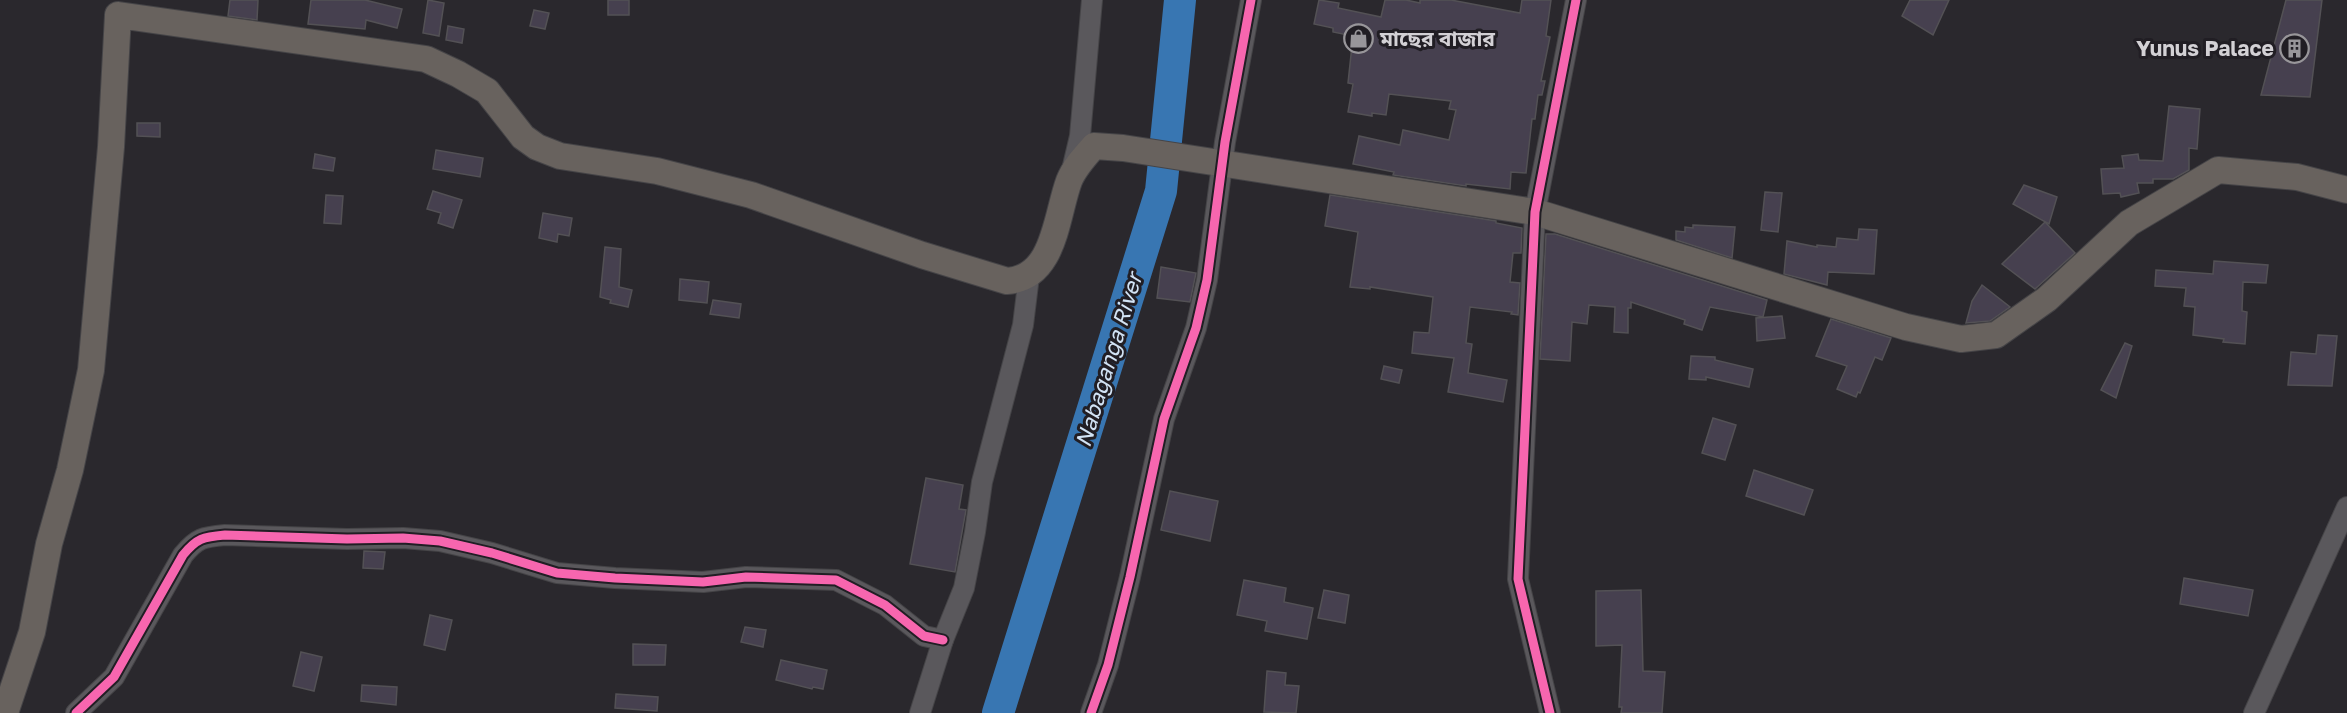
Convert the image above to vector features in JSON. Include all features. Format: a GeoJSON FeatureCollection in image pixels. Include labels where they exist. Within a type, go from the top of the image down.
{"type":"FeatureCollection","features":[{"type":"Feature","properties":{"kind":"main road"},"geometry":{"type":"LineString","coordinates":[[5,713],[32,632],[49,544],[70,470],[91,370],[108,181],[119,7],[426,58],[487,91],[523,137],[537,147],[560,156],[657,171],[751,195],[922,255],[1007,281],[1029,276],[1041,265],[1049,248],[1070,178],[1094,146],[1123,148],[1535,212],[1906,327],[1961,339],[1996,335],[2047,299],[2129,223],[2218,170],[2297,177],[2347,190]]}},
{"type":"Feature","properties":{"kind":"street"},"geometry":{"type":"LineString","coordinates":[[1070,178],[1080,136],[1092,0]]}},
{"type":"Feature","properties":{"kind":"street"},"geometry":{"type":"LineString","coordinates":[[1091,713],[1108,665],[1130,577],[1164,419],[1196,328],[1207,280],[1211,162],[1251,0]]}},
{"type":"Feature","properties":{"kind":"street"},"geometry":{"type":"LineString","coordinates":[[1550,713],[1518,579],[1535,212],[1576,0]]}},
{"type":"Feature","properties":{"kind":"street"},"geometry":{"type":"LineString","coordinates":[[920,713],[943,640],[964,588],[982,482],[1023,325],[1029,276]]}},
{"type":"Feature","properties":{"kind":"street"},"geometry":{"type":"LineString","coordinates":[[2254,713],[2347,507]]}},
{"type":"Feature","properties":{"kind":"street"},"geometry":{"type":"LineString","coordinates":[[76,713],[114,677],[183,555],[194,542],[208,536],[403,538],[440,541],[492,553],[557,573],[615,578],[703,582],[746,577],[836,580],[885,605],[924,636],[943,640]]}},
{"type":"Feature","properties":{"kind":"building"},"geometry":{"type":"Polygon","coordinates":[[[230,0],[258,0],[257,20],[228,16],[230,0]]]}},
{"type":"Feature","properties":{"kind":"building"},"geometry":{"type":"Polygon","coordinates":[[[311,0],[365,0],[402,9],[397,28],[366,20],[365,29],[308,24],[311,0]]]}},
{"type":"Feature","properties":{"kind":"building"},"geometry":{"type":"Polygon","coordinates":[[[428,0],[444,3],[439,36],[423,33],[428,0]]]}},
{"type":"Feature","properties":{"kind":"building"},"geometry":{"type":"Polygon","coordinates":[[[608,0],[629,0],[629,15],[608,15],[608,0]]]}},
{"type":"Feature","properties":{"kind":"building"},"geometry":{"type":"Polygon","coordinates":[[[1319,0],[1339,3],[1338,8],[1381,17],[1385,0],[1420,3],[1420,0],[1451,0],[1520,13],[1522,0],[1551,0],[1546,36],[1550,37],[1541,81],[1545,81],[1542,95],[1538,95],[1535,119],[1532,119],[1526,173],[1511,172],[1510,189],[1466,184],[1466,186],[1393,175],[1394,172],[1353,164],[1359,136],[1400,145],[1403,130],[1449,140],[1456,110],[1449,109],[1451,101],[1389,94],[1386,115],[1372,113],[1372,116],[1348,112],[1353,84],[1348,83],[1353,36],[1333,32],[1333,28],[1314,24],[1319,0]]]}},
{"type":"Feature","properties":{"kind":"building"},"geometry":{"type":"Polygon","coordinates":[[[1910,0],[1949,0],[1933,35],[1902,16],[1910,0]]]}},
{"type":"Feature","properties":{"kind":"building","name":"Yunus Palace"},"geometry":{"type":"Polygon","coordinates":[[[2286,0],[2322,0],[2310,97],[2261,95],[2286,0]]]}},
{"type":"Feature","properties":{"kind":"building"},"geometry":{"type":"Polygon","coordinates":[[[534,10],[549,13],[545,29],[530,26],[534,10]]]}},
{"type":"Feature","properties":{"kind":"building"},"geometry":{"type":"Polygon","coordinates":[[[448,26],[464,29],[462,43],[446,40],[448,26]]]}},
{"type":"Feature","properties":{"kind":"building"},"geometry":{"type":"Polygon","coordinates":[[[2169,106],[2200,109],[2197,149],[2189,148],[2189,170],[2173,179],[2153,179],[2153,183],[2137,183],[2139,193],[2121,197],[2120,193],[2103,194],[2101,169],[2124,168],[2122,156],[2138,154],[2139,160],[2163,161],[2169,106]]]}},
{"type":"Feature","properties":{"kind":"building"},"geometry":{"type":"Polygon","coordinates":[[[137,123],[160,123],[160,137],[137,136],[137,123]]]}},
{"type":"Feature","properties":{"kind":"building"},"geometry":{"type":"Polygon","coordinates":[[[436,150],[483,158],[480,177],[433,169],[436,150]]]}},
{"type":"Feature","properties":{"kind":"building"},"geometry":{"type":"Polygon","coordinates":[[[315,154],[335,158],[333,171],[313,168],[315,154]]]}},
{"type":"Feature","properties":{"kind":"building"},"geometry":{"type":"Polygon","coordinates":[[[2024,185],[2057,197],[2049,224],[2013,204],[2024,185]]]}},
{"type":"Feature","properties":{"kind":"building"},"geometry":{"type":"Polygon","coordinates":[[[433,191],[462,200],[453,228],[438,223],[441,213],[427,209],[433,191]]]}},
{"type":"Feature","properties":{"kind":"building"},"geometry":{"type":"Polygon","coordinates":[[[1765,192],[1782,193],[1778,232],[1761,230],[1765,192]]]}},
{"type":"Feature","properties":{"kind":"building"},"geometry":{"type":"Polygon","coordinates":[[[326,195],[343,196],[341,224],[324,223],[326,195]]]}},
{"type":"Feature","properties":{"kind":"building"},"geometry":{"type":"Polygon","coordinates":[[[1330,195],[1496,221],[1496,223],[1522,228],[1521,253],[1513,253],[1510,282],[1520,283],[1518,315],[1511,314],[1512,312],[1470,307],[1466,343],[1472,344],[1468,373],[1507,380],[1503,402],[1448,392],[1454,358],[1412,353],[1414,332],[1429,333],[1433,297],[1370,287],[1370,289],[1350,287],[1358,232],[1325,226],[1330,195]]]}},
{"type":"Feature","properties":{"kind":"building"},"geometry":{"type":"Polygon","coordinates":[[[543,213],[572,218],[569,236],[558,234],[557,242],[539,238],[543,213]]]}},
{"type":"Feature","properties":{"kind":"building"},"geometry":{"type":"Polygon","coordinates":[[[2045,222],[2075,253],[2035,289],[2002,264],[2045,222]]]}},
{"type":"Feature","properties":{"kind":"building"},"geometry":{"type":"Polygon","coordinates":[[[1693,225],[1735,227],[1732,258],[1676,240],[1676,231],[1685,232],[1685,227],[1693,228],[1693,225]]]}},
{"type":"Feature","properties":{"kind":"building"},"geometry":{"type":"Polygon","coordinates":[[[1859,229],[1877,230],[1874,274],[1828,272],[1827,285],[1784,274],[1787,241],[1817,247],[1817,245],[1836,247],[1837,238],[1858,240],[1859,229]]]}},
{"type":"Feature","properties":{"kind":"building"},"geometry":{"type":"Polygon","coordinates":[[[1546,234],[1555,234],[1767,300],[1763,317],[1710,307],[1702,330],[1684,324],[1685,320],[1631,302],[1631,308],[1628,308],[1628,333],[1614,332],[1615,307],[1589,305],[1587,324],[1572,322],[1570,361],[1540,359],[1546,234]]]}},
{"type":"Feature","properties":{"kind":"building"},"geometry":{"type":"Polygon","coordinates":[[[605,247],[621,249],[619,287],[632,290],[628,307],[610,303],[611,300],[600,297],[605,247]]]}},
{"type":"Feature","properties":{"kind":"building"},"geometry":{"type":"Polygon","coordinates":[[[2214,261],[2268,265],[2266,283],[2243,282],[2242,311],[2247,312],[2245,344],[2193,335],[2195,307],[2184,306],[2186,288],[2155,286],[2156,270],[2213,274],[2214,261]]]}},
{"type":"Feature","properties":{"kind":"building"},"geometry":{"type":"Polygon","coordinates":[[[1161,267],[1196,273],[1190,302],[1157,298],[1161,267]]]}},
{"type":"Feature","properties":{"kind":"building"},"geometry":{"type":"Polygon","coordinates":[[[680,279],[709,282],[707,303],[679,300],[680,279]]]}},
{"type":"Feature","properties":{"kind":"building"},"geometry":{"type":"Polygon","coordinates":[[[1982,285],[2010,307],[1990,321],[1966,323],[1972,301],[1982,285]]]}},
{"type":"Feature","properties":{"kind":"building"},"geometry":{"type":"Polygon","coordinates":[[[713,300],[741,304],[739,318],[710,314],[713,300]]]}},
{"type":"Feature","properties":{"kind":"building"},"geometry":{"type":"Polygon","coordinates":[[[1782,316],[1785,338],[1757,341],[1756,318],[1782,316]]]}},
{"type":"Feature","properties":{"kind":"building"},"geometry":{"type":"Polygon","coordinates":[[[1831,319],[1891,338],[1882,360],[1875,357],[1860,393],[1858,392],[1856,397],[1837,389],[1847,366],[1816,356],[1831,319]]]}},
{"type":"Feature","properties":{"kind":"building"},"geometry":{"type":"Polygon","coordinates":[[[2318,335],[2337,336],[2332,386],[2288,385],[2291,352],[2316,354],[2318,335]]]}},
{"type":"Feature","properties":{"kind":"building"},"geometry":{"type":"Polygon","coordinates":[[[2125,343],[2132,346],[2116,398],[2101,390],[2125,343]]]}},
{"type":"Feature","properties":{"kind":"building"},"geometry":{"type":"Polygon","coordinates":[[[1691,356],[1715,357],[1715,360],[1753,369],[1749,387],[1706,377],[1706,380],[1689,379],[1691,356]]]}},
{"type":"Feature","properties":{"kind":"building"},"geometry":{"type":"Polygon","coordinates":[[[1384,366],[1402,370],[1399,383],[1381,379],[1384,366]]]}},
{"type":"Feature","properties":{"kind":"building"},"geometry":{"type":"Polygon","coordinates":[[[1713,418],[1736,425],[1725,460],[1702,453],[1713,418]]]}},
{"type":"Feature","properties":{"kind":"building"},"geometry":{"type":"Polygon","coordinates":[[[1754,470],[1813,490],[1804,515],[1746,496],[1754,470]]]}},
{"type":"Feature","properties":{"kind":"building"},"geometry":{"type":"Polygon","coordinates":[[[926,478],[963,485],[959,509],[966,510],[955,572],[910,564],[926,478]]]}},
{"type":"Feature","properties":{"kind":"building"},"geometry":{"type":"Polygon","coordinates":[[[1170,491],[1218,501],[1210,541],[1161,530],[1170,491]]]}},
{"type":"Feature","properties":{"kind":"building"},"geometry":{"type":"Polygon","coordinates":[[[364,551],[385,552],[383,569],[363,568],[364,551]]]}},
{"type":"Feature","properties":{"kind":"building"},"geometry":{"type":"Polygon","coordinates":[[[2184,578],[2253,590],[2248,616],[2180,604],[2184,578]]]}},
{"type":"Feature","properties":{"kind":"building"},"geometry":{"type":"Polygon","coordinates":[[[1244,580],[1286,588],[1284,602],[1313,608],[1307,639],[1265,631],[1267,621],[1237,615],[1244,580]]]}},
{"type":"Feature","properties":{"kind":"building"},"geometry":{"type":"Polygon","coordinates":[[[1324,590],[1349,595],[1345,623],[1318,618],[1324,590]]]}},
{"type":"Feature","properties":{"kind":"building"},"geometry":{"type":"Polygon","coordinates":[[[1641,590],[1643,671],[1665,672],[1662,713],[1621,713],[1622,707],[1619,707],[1622,645],[1596,646],[1596,591],[1641,590]]]}},
{"type":"Feature","properties":{"kind":"building"},"geometry":{"type":"Polygon","coordinates":[[[430,615],[452,620],[445,650],[424,645],[430,615]]]}},
{"type":"Feature","properties":{"kind":"building"},"geometry":{"type":"Polygon","coordinates":[[[745,627],[766,630],[763,647],[741,642],[745,627]]]}},
{"type":"Feature","properties":{"kind":"building"},"geometry":{"type":"Polygon","coordinates":[[[633,644],[666,645],[665,665],[633,665],[633,644]]]}},
{"type":"Feature","properties":{"kind":"building"},"geometry":{"type":"Polygon","coordinates":[[[301,652],[322,657],[314,691],[293,686],[301,652]]]}},
{"type":"Feature","properties":{"kind":"building"},"geometry":{"type":"Polygon","coordinates":[[[781,660],[827,670],[823,689],[813,687],[812,689],[776,680],[781,660]]]}},
{"type":"Feature","properties":{"kind":"building"},"geometry":{"type":"Polygon","coordinates":[[[1267,671],[1286,673],[1285,685],[1299,686],[1296,713],[1264,712],[1267,671]]]}},
{"type":"Feature","properties":{"kind":"building"},"geometry":{"type":"Polygon","coordinates":[[[362,685],[397,687],[396,705],[361,701],[362,685]]]}},
{"type":"Feature","properties":{"kind":"building"},"geometry":{"type":"Polygon","coordinates":[[[616,694],[658,697],[657,711],[615,708],[616,694]]]}},
{"type":"Feature","properties":{"kind":"waterway","name":"Nabaganga River"},"geometry":{"type":"LineString","coordinates":[[998,713],[1161,191],[1180,0]]}},
{"type":"Feature","properties":{"kind":"cycle path"},"geometry":{"type":"LineString","coordinates":[[1091,713],[1108,665],[1130,577],[1164,419],[1196,328],[1207,280],[1225,142],[1251,0]]}},
{"type":"Feature","properties":{"kind":"cycle path"},"geometry":{"type":"LineString","coordinates":[[1550,713],[1518,579],[1535,212],[1576,0]]}},
{"type":"Feature","properties":{"kind":"cycle path"},"geometry":{"type":"LineString","coordinates":[[76,713],[114,677],[183,555],[201,539],[225,535],[347,539],[403,538],[440,541],[492,553],[557,573],[615,578],[703,582],[746,577],[836,580],[885,605],[924,636],[943,640]]}},
{"type":"Feature","properties":{"kind":"place","name":"মাছের বাজার"},"geometry":{"type":"Point","coordinates":[1359,38]}},
{"type":"Feature","properties":{"kind":"place","name":"Yunus Palace"},"geometry":{"type":"Point","coordinates":[2295,48]}}]}
